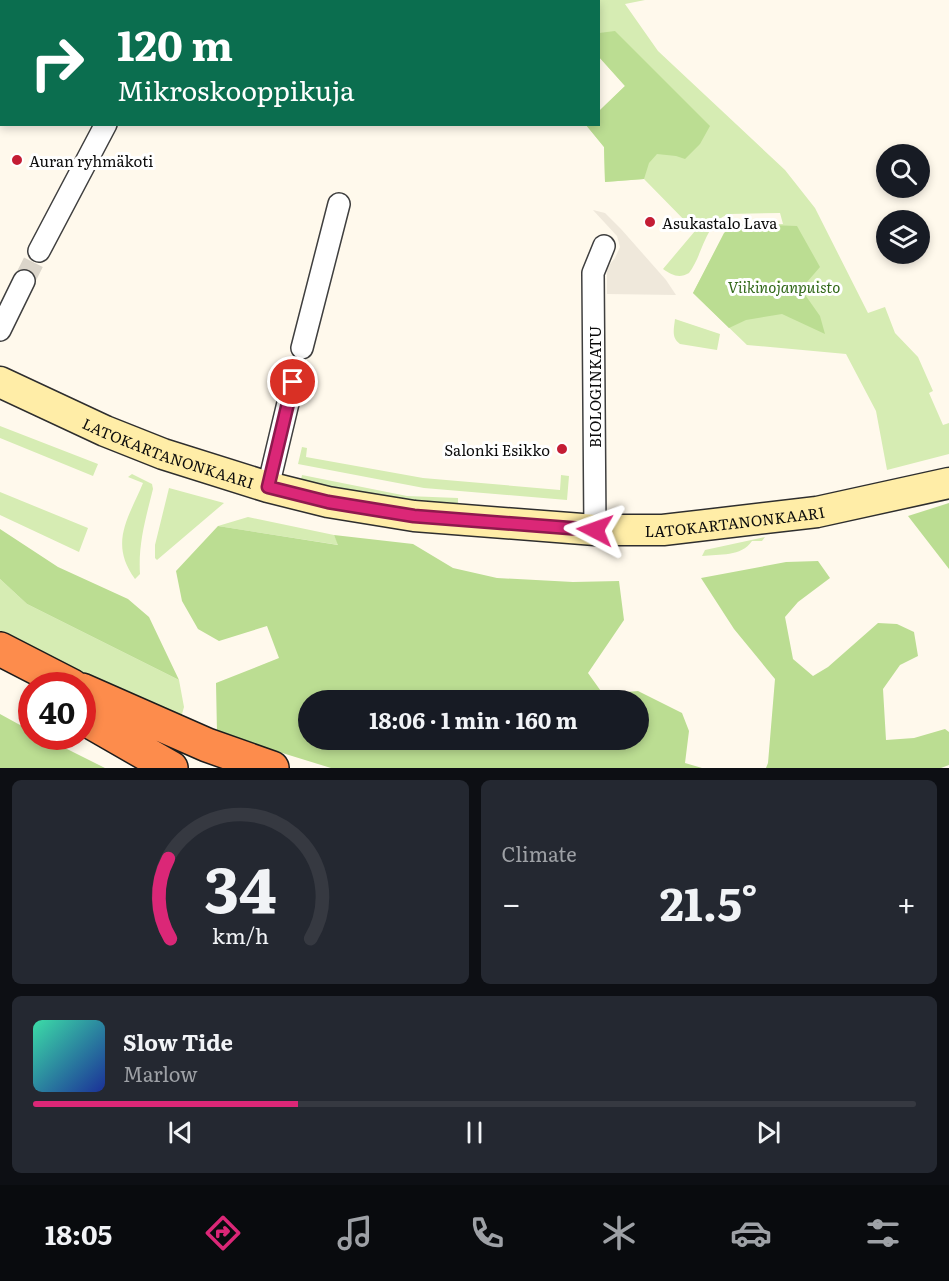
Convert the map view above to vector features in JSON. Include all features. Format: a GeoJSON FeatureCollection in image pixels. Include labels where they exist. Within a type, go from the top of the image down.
{"type":"FeatureCollection","features":[{"type":"Feature","properties":{"kind":"highway"},"geometry":{"type":"LineString","coordinates":[[0,649],[45,672]]}},
{"type":"Feature","properties":{"kind":"highway"},"geometry":{"type":"LineString","coordinates":[[0,669],[18,680]]}},
{"type":"Feature","properties":{"kind":"highway"},"geometry":{"type":"LineString","coordinates":[[96,696],[207,744],[272,768]]}},
{"type":"Feature","properties":{"kind":"highway"},"geometry":{"type":"LineString","coordinates":[[96,725],[171,768]]}},
{"type":"Feature","properties":{"kind":"street"},"geometry":{"type":"LineString","coordinates":[[39,251],[105,126]]}},
{"type":"Feature","properties":{"kind":"street"},"geometry":{"type":"LineString","coordinates":[[302,348],[339,204]]}},
{"type":"Feature","properties":{"kind":"street","name":"BIOLOGINKATU"},"geometry":{"type":"LineString","coordinates":[[595,530],[593,273],[604,246]]}},
{"type":"Feature","properties":{"kind":"street"},"geometry":{"type":"LineString","coordinates":[[0,330],[24,281]]}},
{"type":"Feature","properties":{"kind":"street","name":"LATOKARTANONKAARI"},"geometry":{"type":"LineString","coordinates":[[0,382],[105,431],[163,454],[268,487],[328,502],[414,516],[595,530],[663,530],[851,506],[949,483]]}},
{"type":"Feature","properties":{"kind":"street"},"geometry":{"type":"LineString","coordinates":[[268,487],[293,382]]}},
{"type":"Feature","properties":{"kind":"green space","name":"Viikinojanpuisto"},"geometry":{"type":"Polygon","coordinates":[[[600,0],[645,0],[625,4],[658,51],[785,170],[815,208],[868,313],[885,307],[895,333],[918,357],[933,391],[929,393],[943,425],[949,423],[949,454],[887,470],[876,411],[846,354],[747,345],[693,293],[727,229],[737,224],[783,224],[780,213],[729,214],[721,218],[709,231],[689,273],[676,276],[663,269],[695,231],[644,179],[605,182],[604,147],[587,126],[600,126],[600,110],[625,86],[600,58],[600,0]]]}},
{"type":"Feature","properties":{"kind":"green space"},"geometry":{"type":"Polygon","coordinates":[[[615,31],[710,126],[700,144],[685,159],[657,154],[649,163],[644,179],[605,182],[604,147],[587,126],[600,126],[600,110],[625,86],[600,58],[600,33],[615,31]]]}},
{"type":"Feature","properties":{"kind":"green space"},"geometry":{"type":"Polygon","coordinates":[[[737,224],[797,226],[820,267],[801,289],[820,316],[825,334],[782,314],[746,320],[729,328],[693,293],[724,233],[737,224]]]}},
{"type":"Feature","properties":{"kind":"green space"},"geometry":{"type":"Polygon","coordinates":[[[675,319],[720,334],[717,350],[677,342],[674,336],[675,319]]]}},
{"type":"Feature","properties":{"kind":"green space"},"geometry":{"type":"Polygon","coordinates":[[[0,426],[98,464],[93,476],[0,438],[0,426]]]}},
{"type":"Feature","properties":{"kind":"green space"},"geometry":{"type":"Polygon","coordinates":[[[302,447],[307,448],[306,457],[423,478],[560,490],[561,475],[569,476],[567,500],[424,488],[298,464],[302,447]]]}},
{"type":"Feature","properties":{"kind":"green space"},"geometry":{"type":"Polygon","coordinates":[[[132,474],[152,484],[153,489],[141,541],[140,574],[135,579],[127,566],[122,542],[127,520],[143,483],[128,477],[132,474]]]}},
{"type":"Feature","properties":{"kind":"green space"},"geometry":{"type":"Polygon","coordinates":[[[302,475],[407,496],[458,498],[458,504],[430,506],[300,484],[302,475]]]}},
{"type":"Feature","properties":{"kind":"green space"},"geometry":{"type":"Polygon","coordinates":[[[169,488],[224,503],[157,560],[155,545],[169,488]]]}},
{"type":"Feature","properties":{"kind":"green space"},"geometry":{"type":"Polygon","coordinates":[[[0,492],[88,528],[79,552],[0,515],[0,492]]]}},
{"type":"Feature","properties":{"kind":"green space"},"geometry":{"type":"Polygon","coordinates":[[[949,503],[949,569],[908,516],[949,503]]]}},
{"type":"Feature","properties":{"kind":"green space"},"geometry":{"type":"Polygon","coordinates":[[[248,517],[334,535],[339,545],[218,526],[248,517]]]}},
{"type":"Feature","properties":{"kind":"green space"},"geometry":{"type":"Polygon","coordinates":[[[218,526],[338,545],[334,535],[413,544],[453,568],[497,578],[573,582],[619,581],[624,620],[588,673],[600,690],[298,690],[298,750],[649,750],[649,696],[682,713],[689,731],[685,763],[702,768],[331,768],[217,733],[216,683],[279,658],[267,626],[219,641],[198,629],[182,601],[176,571],[218,526]]]}},
{"type":"Feature","properties":{"kind":"green space"},"geometry":{"type":"Polygon","coordinates":[[[0,529],[58,567],[128,599],[149,617],[179,680],[27,604],[0,579],[0,529]]]}},
{"type":"Feature","properties":{"kind":"green space"},"geometry":{"type":"Polygon","coordinates":[[[765,537],[762,541],[752,541],[736,552],[702,556],[705,550],[765,537]]]}},
{"type":"Feature","properties":{"kind":"green space"},"geometry":{"type":"Polygon","coordinates":[[[818,561],[830,578],[798,602],[785,617],[793,659],[813,676],[828,667],[878,623],[897,624],[914,632],[918,656],[900,665],[883,689],[886,740],[914,738],[945,729],[949,732],[949,765],[941,768],[766,768],[775,679],[734,629],[701,578],[786,562],[818,561]]]}},
{"type":"Feature","properties":{"kind":"green space"},"geometry":{"type":"Polygon","coordinates":[[[0,579],[27,604],[179,680],[184,707],[182,714],[184,725],[96,684],[96,672],[71,672],[0,639],[0,579]]]}},
{"type":"Feature","properties":{"kind":"green space"},"geometry":{"type":"Polygon","coordinates":[[[0,714],[18,724],[18,750],[69,750],[105,768],[0,768],[0,714]]]}},
{"type":"Feature","properties":{"kind":"shaded area"},"geometry":{"type":"Polygon","coordinates":[[[593,210],[605,213],[621,229],[666,280],[676,295],[607,294],[607,268],[620,247],[617,236],[593,210]]]}},
{"type":"Feature","properties":{"kind":"tunnel"},"geometry":{"type":"LineString","coordinates":[[24,281],[39,251]]}},
{"type":"Feature","properties":{"kind":"tunnel"},"geometry":{"type":"LineString","coordinates":[[293,382],[302,348]]}},
{"type":"Feature","properties":{"kind":"place","name":"Auran ryhmäkoti"},"geometry":{"type":"Point","coordinates":[17,160]}},
{"type":"Feature","properties":{"kind":"place","name":"Asukastalo Lava"},"geometry":{"type":"Point","coordinates":[650,222]}},
{"type":"Feature","properties":{"kind":"place","name":"Salonki Esikko"},"geometry":{"type":"Point","coordinates":[562,449]}},
{"type":"Feature","properties":{"kind":"route"},"geometry":{"type":"LineString","coordinates":[[293,382],[268,487],[328,502],[414,516],[595,530]]}}]}
